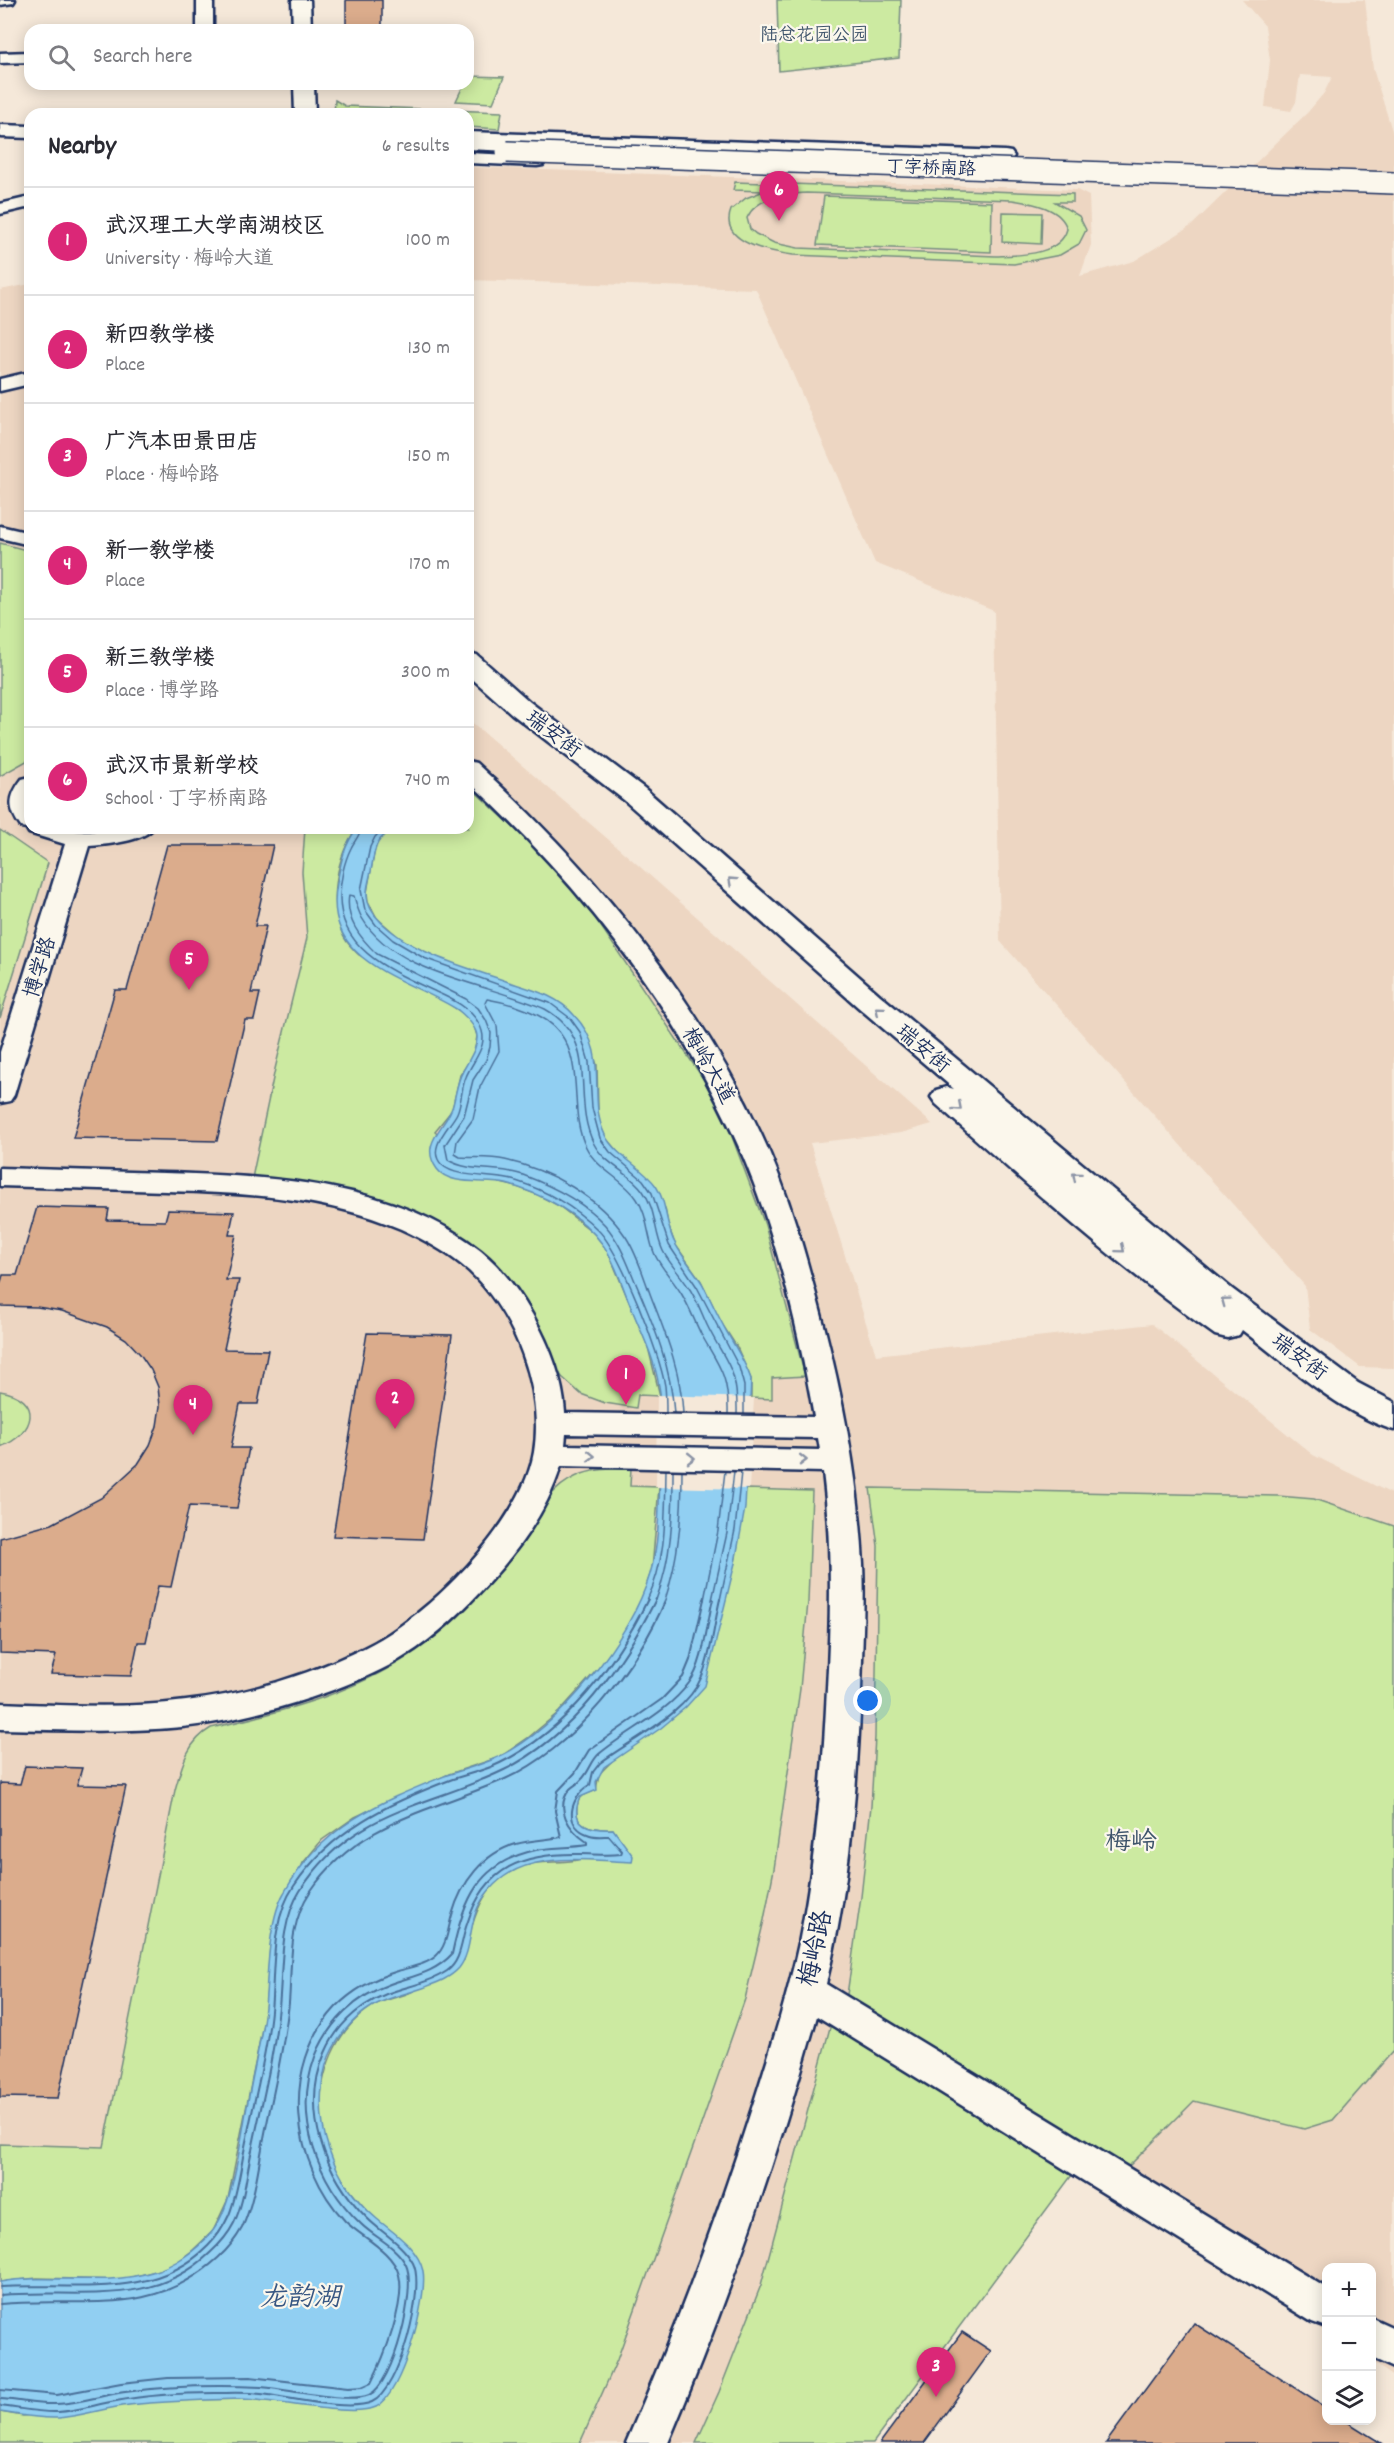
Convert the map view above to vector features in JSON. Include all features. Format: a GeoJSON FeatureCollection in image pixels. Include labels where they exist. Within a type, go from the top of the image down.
{"type":"FeatureCollection","features":[{"type":"Feature","properties":{"kind":"main road"},"geometry":{"type":"LineString","coordinates":[[301,0],[302,24]]}},
{"type":"Feature","properties":{"kind":"main road"},"geometry":{"type":"LineString","coordinates":[[304,90],[305,108]]}},
{"type":"Feature","properties":{"kind":"main road"},"geometry":{"type":"LineString","coordinates":[[0,124],[24,125]]}},
{"type":"Feature","properties":{"kind":"main road"},"geometry":{"type":"LineString","coordinates":[[0,131],[24,132]]}},
{"type":"Feature","properties":{"kind":"main road","name":"丁字桥南路"},"geometry":{"type":"LineString","coordinates":[[474,144],[508,149],[1394,183]]}},
{"type":"Feature","properties":{"kind":"main road","name":"丁字桥南路"},"geometry":{"type":"LineString","coordinates":[[474,151],[508,149],[1394,174]]}},
{"type":"Feature","properties":{"kind":"main road","name":"瑞安街"},"geometry":{"type":"LineString","coordinates":[[474,666],[521,708],[634,794],[878,1009],[1220,1297],[1346,1390],[1394,1418]]}},
{"type":"Feature","properties":{"kind":"main road","name":"瑞安街"},"geometry":{"type":"LineString","coordinates":[[474,691],[614,806],[1122,1249],[1176,1292],[1342,1408],[1394,1434]]}},
{"type":"Feature","properties":{"kind":"street"},"geometry":{"type":"LineString","coordinates":[[0,0],[8,0]]}},
{"type":"Feature","properties":{"kind":"street"},"geometry":{"type":"LineString","coordinates":[[205,0],[205,24]]}},
{"type":"Feature","properties":{"kind":"street"},"geometry":{"type":"LineString","coordinates":[[0,58],[24,57]]}},
{"type":"Feature","properties":{"kind":"street"},"geometry":{"type":"LineString","coordinates":[[474,137],[1005,156]]}},
{"type":"Feature","properties":{"kind":"street"},"geometry":{"type":"LineString","coordinates":[[474,158],[899,173],[900,152]]}},
{"type":"Feature","properties":{"kind":"street"},"geometry":{"type":"LineString","coordinates":[[0,209],[24,203]]}},
{"type":"Feature","properties":{"kind":"street"},"geometry":{"type":"LineString","coordinates":[[0,385],[24,379]]}},
{"type":"Feature","properties":{"kind":"street"},"geometry":{"type":"LineString","coordinates":[[0,532],[24,538]]}},
{"type":"Feature","properties":{"kind":"street","name":"梅岭大道"},"geometry":{"type":"LineString","coordinates":[[474,774],[532,829],[619,926],[653,971],[716,1073],[744,1130],[774,1201],[818,1356],[834,1444]]}},
{"type":"Feature","properties":{"kind":"street"},"geometry":{"type":"LineString","coordinates":[[17,791],[24,812]]}},
{"type":"Feature","properties":{"kind":"street"},"geometry":{"type":"LineString","coordinates":[[53,834],[79,839],[121,834]]}},
{"type":"Feature","properties":{"kind":"street","name":"博学路"},"geometry":{"type":"LineString","coordinates":[[0,1095],[79,839]]}},
{"type":"Feature","properties":{"kind":"street"},"geometry":{"type":"LineString","coordinates":[[0,1177],[217,1184],[301,1191],[339,1198],[387,1213],[420,1227],[448,1241],[482,1267],[520,1319],[536,1350],[546,1383],[551,1423],[548,1455],[542,1476],[507,1539],[466,1588],[423,1627],[392,1648],[361,1663],[259,1700],[199,1712],[130,1718],[0,1716]]}},
{"type":"Feature","properties":{"kind":"street"},"geometry":{"type":"LineString","coordinates":[[551,1423],[771,1427],[834,1444]]}},
{"type":"Feature","properties":{"kind":"street"},"geometry":{"type":"LineString","coordinates":[[548,1455],[770,1459],[834,1444]]}},
{"type":"Feature","properties":{"kind":"street","name":"梅岭路"},"geometry":{"type":"LineString","coordinates":[[647,2443],[706,2297],[738,2210],[806,1991],[825,1899],[842,1746],[847,1560],[834,1444]]}},
{"type":"Feature","properties":{"kind":"street"},"geometry":{"type":"LineString","coordinates":[[806,1991],[1322,2307]]}},
{"type":"Feature","properties":{"kind":"street"},"geometry":{"type":"LineString","coordinates":[[1376,2340],[1394,2350]]}},
{"type":"Feature","properties":{"kind":"shaded area"},"geometry":{"type":"Polygon","coordinates":[[[1242,0],[1365,0],[1373,69],[1394,137],[1394,1368],[1360,1367],[1310,1329],[1305,1286],[1000,941],[994,611],[875,563],[756,289],[474,280],[474,167],[1077,190],[1089,196],[1091,245],[1080,276],[1134,261],[1191,226],[1308,112],[1324,93],[1332,77],[1300,75],[1296,102],[1291,111],[1265,107],[1270,60],[1265,26],[1242,0]]]}},
{"type":"Feature","properties":{"kind":"shaded area"},"geometry":{"type":"Polygon","coordinates":[[[24,285],[24,834],[474,834],[474,724],[932,1124],[901,1133],[810,1143],[876,1355],[1152,1324],[1313,1455],[1394,1495],[1394,2377],[1376,2365],[1376,2263],[1322,2263],[1322,2329],[1078,2167],[873,2443],[0,2443],[0,290],[24,285]]]}},
{"type":"Feature","properties":{"kind":"green space","name":"陆总花园公园"},"geometry":{"type":"Polygon","coordinates":[[[777,0],[901,0],[899,58],[779,71],[777,0]]]}},
{"type":"Feature","properties":{"kind":"green space"},"geometry":{"type":"Polygon","coordinates":[[[474,76],[504,77],[493,103],[456,101],[461,90],[474,90],[474,76]]]}},
{"type":"Feature","properties":{"kind":"green space"},"geometry":{"type":"Polygon","coordinates":[[[335,100],[345,106],[397,108],[334,108],[335,100]]]}},
{"type":"Feature","properties":{"kind":"green space"},"geometry":{"type":"Polygon","coordinates":[[[474,111],[502,112],[499,129],[474,127],[474,111]]]}},
{"type":"Feature","properties":{"kind":"green space"},"geometry":{"type":"Polygon","coordinates":[[[735,182],[1073,194],[1073,202],[1055,202],[1079,216],[1086,230],[1079,244],[1060,255],[1014,264],[793,255],[749,244],[732,231],[729,221],[731,210],[746,198],[764,191],[733,190],[735,182]],[[806,193],[764,201],[751,211],[747,218],[750,229],[756,234],[774,243],[798,248],[1005,256],[1047,249],[1063,238],[1067,229],[1059,216],[1044,207],[1012,200],[806,193]]]}},
{"type":"Feature","properties":{"kind":"green space"},"geometry":{"type":"Polygon","coordinates":[[[824,196],[992,202],[991,252],[817,245],[824,196]]]}},
{"type":"Feature","properties":{"kind":"green space"},"geometry":{"type":"Polygon","coordinates":[[[1003,212],[1042,213],[1041,244],[1002,242],[1003,212]]]}},
{"type":"Feature","properties":{"kind":"green space"},"geometry":{"type":"Polygon","coordinates":[[[0,543],[24,549],[24,762],[0,776],[0,543]]]}},
{"type":"Feature","properties":{"kind":"green space"},"geometry":{"type":"Polygon","coordinates":[[[474,791],[528,841],[590,910],[704,1080],[731,1134],[765,1225],[805,1376],[772,1378],[772,1399],[751,1398],[751,1379],[737,1347],[722,1324],[701,1281],[675,1244],[665,1208],[606,1138],[599,1122],[597,1065],[586,1032],[402,940],[377,918],[368,901],[367,892],[376,843],[386,834],[474,834],[474,791]]]}},
{"type":"Feature","properties":{"kind":"green space"},"geometry":{"type":"Polygon","coordinates":[[[0,830],[48,863],[0,1018],[0,830]]]}},
{"type":"Feature","properties":{"kind":"green space"},"geometry":{"type":"Polygon","coordinates":[[[305,834],[353,834],[344,852],[335,893],[338,920],[343,936],[359,955],[443,1000],[468,1017],[477,1036],[474,1054],[460,1075],[452,1110],[435,1131],[488,1180],[538,1195],[559,1206],[594,1233],[607,1249],[648,1347],[660,1396],[638,1395],[636,1408],[605,1403],[581,1394],[562,1377],[553,1364],[534,1317],[505,1274],[475,1246],[455,1235],[252,1178],[275,1069],[307,938],[302,872],[305,834]]]}},
{"type":"Feature","properties":{"kind":"green space"},"geometry":{"type":"Polygon","coordinates":[[[0,1391],[24,1401],[29,1408],[30,1417],[21,1434],[0,1447],[0,1391]]]}},
{"type":"Feature","properties":{"kind":"green space"},"geometry":{"type":"Polygon","coordinates":[[[631,1468],[630,1486],[659,1487],[652,1569],[642,1599],[623,1635],[605,1661],[559,1712],[500,1757],[449,1774],[355,1817],[322,1840],[303,1863],[270,1946],[265,2014],[228,2199],[213,2231],[172,2266],[120,2280],[37,2278],[0,2282],[0,2144],[104,2147],[175,1790],[187,1755],[196,1740],[211,1728],[296,1706],[351,1687],[402,1660],[437,1635],[479,1596],[554,1492],[583,1473],[604,1469],[631,1468]]]}},
{"type":"Feature","properties":{"kind":"green space","name":"梅岭"},"geometry":{"type":"Polygon","coordinates":[[[870,1488],[1278,1496],[1314,1499],[1394,1526],[1394,2050],[1333,2120],[1304,2129],[1194,2101],[1124,2171],[847,1995],[871,1806],[875,1737],[878,1546],[870,1488]]]}},
{"type":"Feature","properties":{"kind":"green space"},"geometry":{"type":"Polygon","coordinates":[[[746,1489],[812,1491],[808,1602],[800,1689],[774,1869],[745,1999],[617,2360],[580,2443],[0,2443],[0,2412],[23,2416],[170,2400],[250,2399],[347,2410],[371,2215],[339,2175],[324,2140],[321,2097],[324,2076],[331,2056],[341,2037],[371,2007],[413,1991],[464,1960],[477,1912],[492,1886],[504,1876],[518,1868],[535,1863],[577,1860],[618,1838],[613,1829],[590,1827],[579,1820],[577,1807],[580,1797],[596,1790],[599,1774],[614,1759],[735,1563],[746,1489]]]}},
{"type":"Feature","properties":{"kind":"green space"},"geometry":{"type":"Polygon","coordinates":[[[832,2020],[1078,2167],[873,2443],[696,2443],[719,2392],[761,2285],[832,2020]]]}},
{"type":"Feature","properties":{"kind":"water","name":"龙韵湖"},"geometry":{"type":"Polygon","coordinates":[[[353,834],[386,834],[377,845],[367,898],[371,910],[387,927],[403,939],[431,954],[534,990],[560,1002],[585,1030],[592,1045],[595,1060],[597,1105],[605,1135],[615,1149],[656,1186],[663,1200],[672,1238],[702,1283],[751,1379],[745,1508],[735,1563],[705,1686],[686,1707],[661,1728],[604,1767],[596,1782],[597,1790],[580,1797],[577,1807],[579,1820],[590,1827],[613,1829],[633,1856],[632,1862],[546,1861],[507,1874],[491,1888],[478,1907],[466,1954],[459,1968],[442,1980],[385,2000],[365,2011],[344,2031],[329,2056],[322,2087],[321,2108],[329,2150],[337,2169],[361,2204],[411,2248],[423,2271],[421,2302],[411,2345],[404,2366],[386,2399],[376,2407],[364,2410],[331,2409],[241,2399],[129,2405],[59,2418],[0,2412],[0,2282],[38,2279],[114,2279],[152,2272],[192,2252],[205,2240],[219,2221],[236,2168],[260,2041],[275,1918],[284,1893],[299,1870],[334,1833],[354,1819],[422,1785],[498,1757],[521,1744],[545,1726],[590,1679],[627,1626],[641,1599],[656,1548],[660,1396],[654,1364],[618,1272],[594,1234],[572,1214],[559,1206],[533,1193],[506,1184],[459,1180],[443,1175],[437,1169],[432,1160],[432,1143],[450,1113],[459,1079],[476,1046],[476,1032],[467,1018],[458,1010],[372,965],[355,950],[342,932],[335,910],[337,883],[346,847],[353,834]]]}},
{"type":"Feature","properties":{"kind":"pier"},"geometry":{"type":"Polygon","coordinates":[[[657,1395],[754,1398],[749,1489],[656,1487],[657,1395]]]}},
{"type":"Feature","properties":{"kind":"building"},"geometry":{"type":"Polygon","coordinates":[[[346,0],[382,0],[382,24],[346,24],[346,0]]]}},
{"type":"Feature","properties":{"kind":"building"},"geometry":{"type":"Polygon","coordinates":[[[167,845],[273,845],[255,926],[266,926],[251,993],[260,993],[254,1020],[245,1020],[217,1141],[73,1138],[115,990],[127,990],[167,845]]]}},
{"type":"Feature","properties":{"kind":"building"},"geometry":{"type":"Polygon","coordinates":[[[37,1207],[109,1209],[107,1220],[165,1221],[168,1210],[234,1212],[229,1235],[236,1235],[226,1280],[239,1280],[224,1349],[268,1350],[258,1404],[240,1404],[231,1448],[249,1448],[237,1508],[189,1506],[171,1587],[158,1586],[146,1642],[138,1642],[131,1676],[51,1674],[56,1655],[0,1653],[0,1538],[52,1524],[101,1498],[138,1464],[150,1445],[157,1426],[160,1406],[158,1387],[151,1370],[126,1339],[107,1327],[62,1311],[37,1307],[0,1306],[0,1285],[3,1275],[17,1275],[37,1207]]]}},
{"type":"Feature","properties":{"kind":"building"},"geometry":{"type":"Polygon","coordinates":[[[367,1333],[452,1335],[423,1539],[333,1536],[367,1333]]]}},
{"type":"Feature","properties":{"kind":"building"},"geometry":{"type":"Polygon","coordinates":[[[25,1766],[82,1768],[77,1785],[126,1786],[58,2098],[0,2097],[0,1783],[20,1784],[25,1766]]]}},
{"type":"Feature","properties":{"kind":"building"},"geometry":{"type":"Polygon","coordinates":[[[1194,2323],[1322,2405],[1322,2425],[1352,2425],[1381,2443],[1106,2443],[1194,2323]]]}},
{"type":"Feature","properties":{"kind":"building"},"geometry":{"type":"Polygon","coordinates":[[[962,2332],[991,2351],[924,2443],[880,2443],[962,2332]]]}},
{"type":"Feature","properties":{"kind":"place","name":"武汉市景新学校"},"geometry":{"type":"Point","coordinates":[779,221]}},
{"type":"Feature","properties":{"kind":"place","name":"新三教学楼"},"geometry":{"type":"Point","coordinates":[189,990]}},
{"type":"Feature","properties":{"kind":"place","name":"武汉理工大学南湖校区"},"geometry":{"type":"Point","coordinates":[626,1405]}},
{"type":"Feature","properties":{"kind":"place","name":"新四教学楼"},"geometry":{"type":"Point","coordinates":[395,1429]}},
{"type":"Feature","properties":{"kind":"place","name":"新一教学楼"},"geometry":{"type":"Point","coordinates":[193,1435]}},
{"type":"Feature","properties":{"kind":"place","name":"广汽本田景田店"},"geometry":{"type":"Point","coordinates":[936,2397]}}]}
